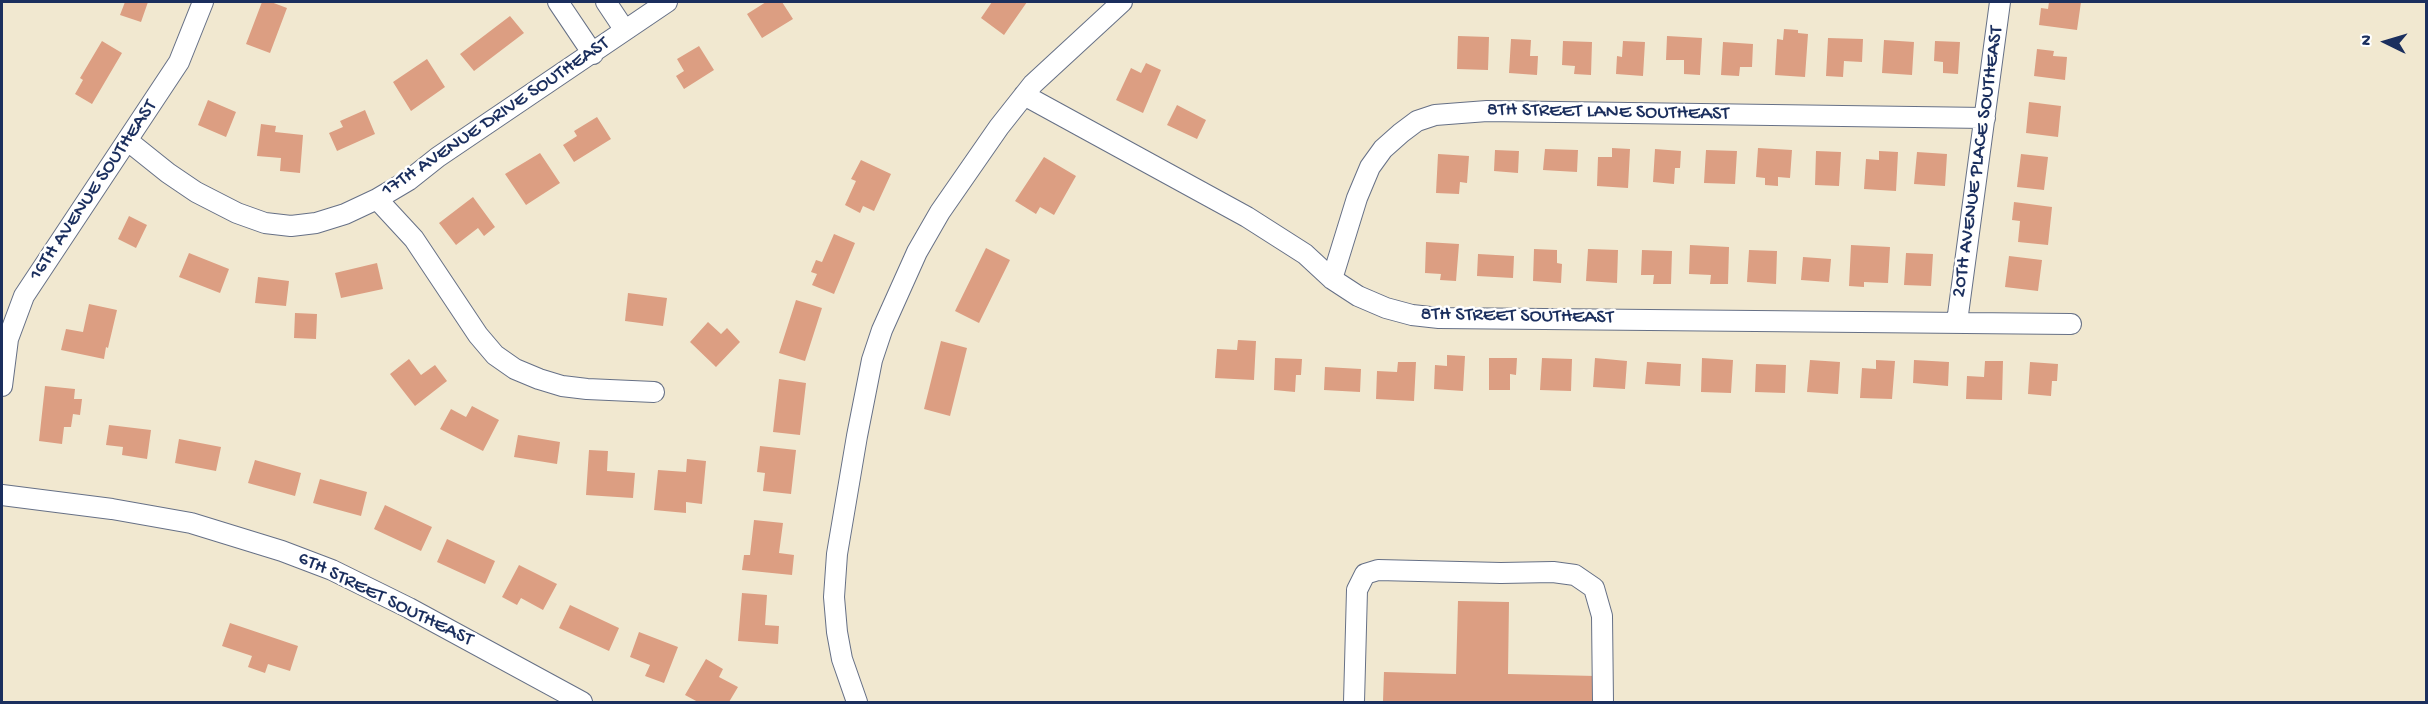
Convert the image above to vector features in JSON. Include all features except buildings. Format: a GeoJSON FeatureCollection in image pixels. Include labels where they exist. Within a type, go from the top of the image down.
{"type":"FeatureCollection","features":[{"type":"Feature","properties":{"kind":"street","name":"16TH AVENUE SOUTHEAST"},"geometry":{"type":"LineString","coordinates":[[2,386],[8,339],[24,296],[179,62],[203,2]]}},
{"type":"Feature","properties":{"kind":"street"},"geometry":{"type":"LineString","coordinates":[[558,2],[593,54]]}},
{"type":"Feature","properties":{"kind":"street"},"geometry":{"type":"LineString","coordinates":[[606,2],[624,29]]}},
{"type":"Feature","properties":{"kind":"street","name":"17TH AVENUE DRIVE SOUTHEAST"},"geometry":{"type":"LineString","coordinates":[[128,141],[196,192],[237,213],[265,223],[291,226],[316,223],[345,214],[409,180],[438,157],[667,2]]}},
{"type":"Feature","properties":{"kind":"street"},"geometry":{"type":"LineString","coordinates":[[857,702],[842,659],[837,632],[834,597],[837,554],[872,360],[897,292],[940,212],[999,126],[1024,95],[1065,53],[1122,2]]}},
{"type":"Feature","properties":{"kind":"street","name":"20TH AVENUE PLACE SOUTHEAST"},"geometry":{"type":"LineString","coordinates":[[1957,322],[2001,2]]}},
{"type":"Feature","properties":{"kind":"street","name":"8TH STREET SOUTHEAST"},"geometry":{"type":"LineString","coordinates":[[1024,95],[1247,217],[1305,254],[1332,279],[1358,296],[1386,308],[1412,315],[1439,318],[2070,324]]}},
{"type":"Feature","properties":{"kind":"street","name":"8TH STREET LANE SOUTHEAST"},"geometry":{"type":"LineString","coordinates":[[1332,279],[1357,198],[1370,167],[1383,149],[1401,133],[1417,121],[1435,115],[1487,111],[1985,118]]}},
{"type":"Feature","properties":{"kind":"street"},"geometry":{"type":"LineString","coordinates":[[377,199],[414,239],[478,335],[495,355],[515,369],[562,386],[654,392]]}},
{"type":"Feature","properties":{"kind":"street","name":"6TH STREET SOUTHEAST"},"geometry":{"type":"LineString","coordinates":[[2,495],[112,508],[191,523],[282,550],[332,570],[409,608],[582,702]]}},
{"type":"Feature","properties":{"kind":"street"},"geometry":{"type":"LineString","coordinates":[[1354,702],[1357,590],[1365,574],[1378,570],[1553,572],[1575,575],[1594,588],[1602,616],[1603,702]]}}]}
